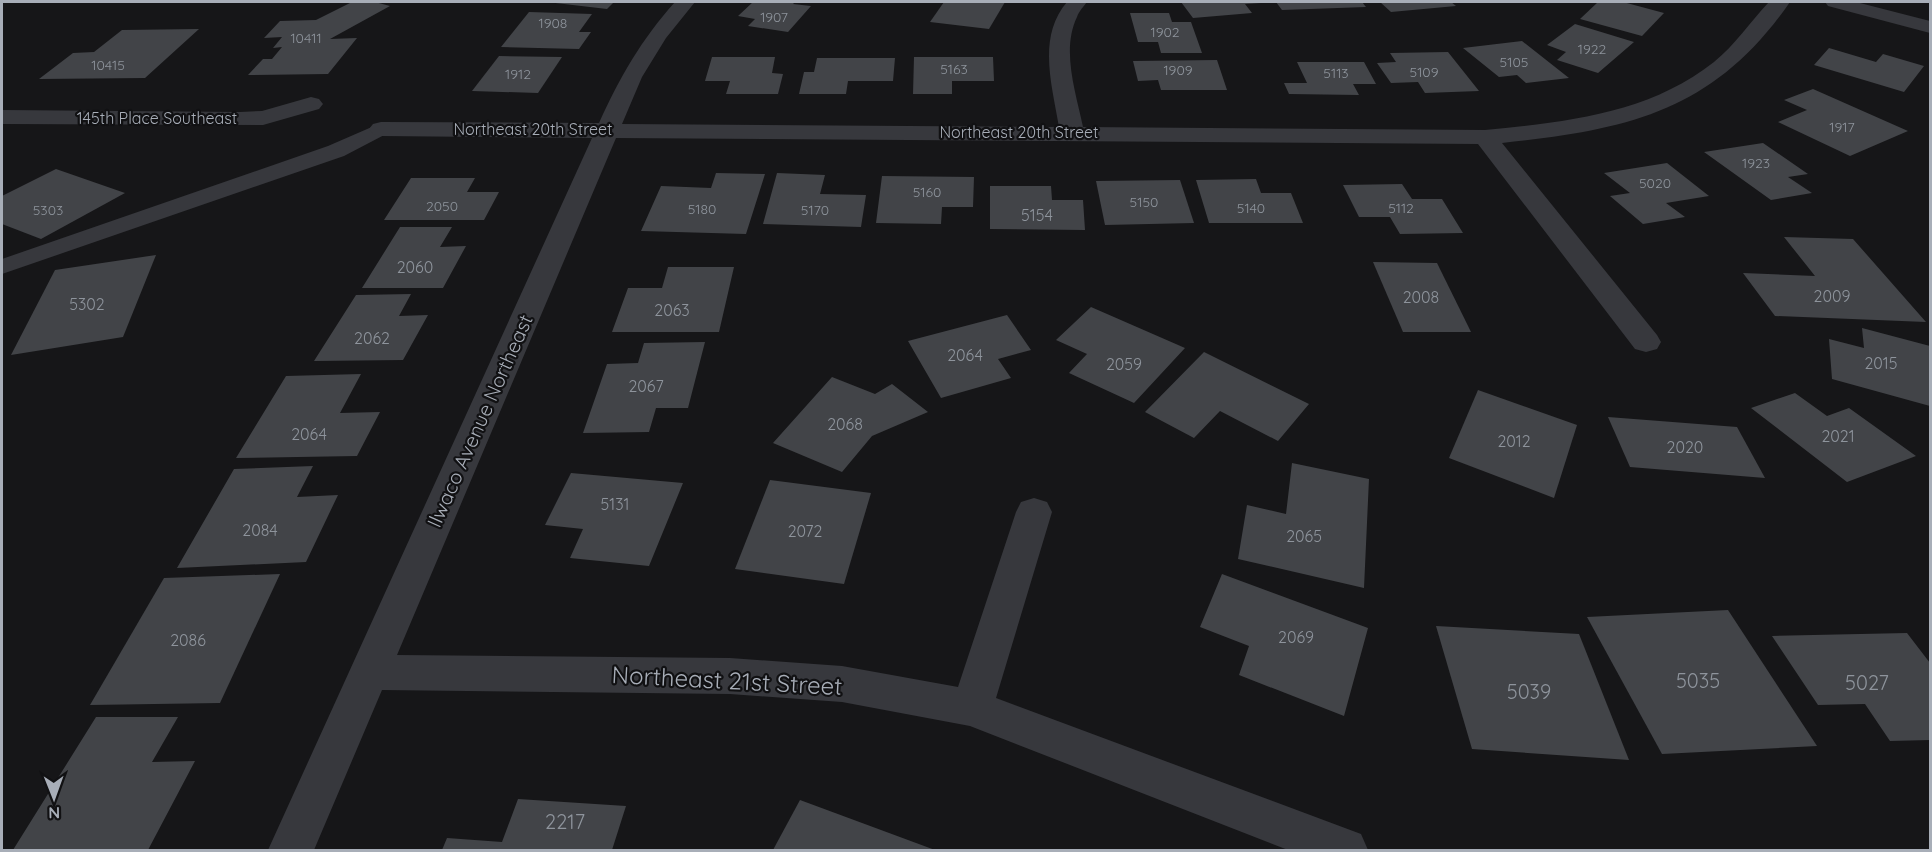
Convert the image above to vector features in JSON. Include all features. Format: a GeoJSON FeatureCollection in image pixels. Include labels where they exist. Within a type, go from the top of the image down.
{"type":"FeatureCollection","features":[{"type":"Feature","properties":{"kind":"street","name":"Ilwaco Avenue Northeast"},"geometry":{"type":"LineString","coordinates":[[291,850],[607,129],[636,69],[657,35],[686,2]]}},
{"type":"Feature","properties":{"kind":"street"},"geometry":{"type":"LineString","coordinates":[[1072,132],[1059,52],[1063,19],[1077,2]]}},
{"type":"Feature","properties":{"kind":"street","name":"Northeast 20th Street"},"geometry":{"type":"LineString","coordinates":[[381,129],[1072,132],[1485,137],[1564,128],[1608,120],[1654,106],[1693,87],[1723,65],[1780,2]]}},
{"type":"Feature","properties":{"kind":"street"},"geometry":{"type":"LineString","coordinates":[[1835,2],[1930,27]]}},
{"type":"Feature","properties":{"kind":"street","name":"145th Place Southeast"},"geometry":{"type":"LineString","coordinates":[[2,117],[252,119],[311,104]]}},
{"type":"Feature","properties":{"kind":"street"},"geometry":{"type":"LineString","coordinates":[[1485,137],[1646,342]]}},
{"type":"Feature","properties":{"kind":"street"},"geometry":{"type":"LineString","coordinates":[[972,708],[1034,512]]}},
{"type":"Feature","properties":{"kind":"street","name":"Northeast 21st Street"},"geometry":{"type":"LineString","coordinates":[[370,672],[730,676],[842,684],[972,708],[1345,850]]}},
{"type":"Feature","properties":{"kind":"lane"},"geometry":{"type":"LineString","coordinates":[[2,267],[336,151],[381,129]]}},
{"type":"Feature","properties":{"kind":"building"},"geometry":{"type":"Polygon","coordinates":[[[352,2],[375,2],[390,6],[330,39],[357,38],[328,74],[248,75],[263,59],[272,59],[282,47],[273,48],[282,37],[264,38],[280,21],[316,20],[352,2]]]}},
{"type":"Feature","properties":{"kind":"building"},"geometry":{"type":"Polygon","coordinates":[[[547,2],[614,2],[607,9],[547,2]]]}},
{"type":"Feature","properties":{"kind":"building"},"geometry":{"type":"Polygon","coordinates":[[[753,2],[795,2],[793,4],[811,6],[788,32],[748,26],[755,19],[738,16],[753,2]]]}},
{"type":"Feature","properties":{"kind":"building"},"geometry":{"type":"Polygon","coordinates":[[[944,2],[1005,2],[989,29],[930,22],[944,2]]]}},
{"type":"Feature","properties":{"kind":"building"},"geometry":{"type":"Polygon","coordinates":[[[1181,2],[1261,3],[1245,4],[1252,13],[1193,18],[1181,2]]]}},
{"type":"Feature","properties":{"kind":"building"},"geometry":{"type":"Polygon","coordinates":[[[1276,2],[1362,2],[1366,7],[1282,10],[1276,2]]]}},
{"type":"Feature","properties":{"kind":"building"},"geometry":{"type":"Polygon","coordinates":[[[1380,2],[1451,2],[1456,6],[1391,12],[1380,2]]]}},
{"type":"Feature","properties":{"kind":"building"},"geometry":{"type":"Polygon","coordinates":[[[1598,2],[1623,2],[1664,13],[1642,36],[1580,19],[1598,2]]]}},
{"type":"Feature","properties":{"kind":"building"},"geometry":{"type":"Polygon","coordinates":[[[529,12],[592,14],[579,32],[591,32],[579,49],[501,47],[529,12]]]}},
{"type":"Feature","properties":{"kind":"building"},"geometry":{"type":"Polygon","coordinates":[[[1130,13],[1169,13],[1172,22],[1191,22],[1202,53],[1161,53],[1158,42],[1138,42],[1130,13]]]}},
{"type":"Feature","properties":{"kind":"building"},"geometry":{"type":"Polygon","coordinates":[[[1575,24],[1634,42],[1598,73],[1557,60],[1566,52],[1547,45],[1575,24]]]}},
{"type":"Feature","properties":{"kind":"building"},"geometry":{"type":"Polygon","coordinates":[[[199,29],[145,78],[39,79],[73,53],[94,52],[122,30],[199,29]]]}},
{"type":"Feature","properties":{"kind":"building"},"geometry":{"type":"Polygon","coordinates":[[[1522,41],[1569,78],[1526,83],[1517,75],[1499,77],[1463,48],[1522,41]]]}},
{"type":"Feature","properties":{"kind":"building"},"geometry":{"type":"Polygon","coordinates":[[[1829,48],[1876,62],[1883,54],[1924,66],[1904,92],[1814,65],[1829,48]]]}},
{"type":"Feature","properties":{"kind":"building"},"geometry":{"type":"Polygon","coordinates":[[[1448,52],[1479,91],[1425,93],[1418,82],[1391,83],[1377,63],[1396,62],[1390,53],[1448,52]]]}},
{"type":"Feature","properties":{"kind":"building"},"geometry":{"type":"Polygon","coordinates":[[[499,56],[562,57],[538,93],[472,91],[499,56]]]}},
{"type":"Feature","properties":{"kind":"building"},"geometry":{"type":"Polygon","coordinates":[[[712,57],[775,57],[772,73],[783,74],[778,94],[726,94],[730,81],[705,81],[712,57]]]}},
{"type":"Feature","properties":{"kind":"building"},"geometry":{"type":"Polygon","coordinates":[[[914,57],[993,57],[994,81],[952,81],[952,94],[913,94],[914,57]]]}},
{"type":"Feature","properties":{"kind":"building"},"geometry":{"type":"Polygon","coordinates":[[[817,58],[895,58],[893,81],[848,81],[846,94],[799,94],[804,72],[814,72],[817,58]]]}},
{"type":"Feature","properties":{"kind":"building"},"geometry":{"type":"Polygon","coordinates":[[[1217,60],[1227,90],[1161,90],[1158,80],[1138,81],[1133,61],[1217,60]]]}},
{"type":"Feature","properties":{"kind":"building"},"geometry":{"type":"Polygon","coordinates":[[[1297,62],[1364,62],[1376,84],[1353,84],[1359,95],[1289,94],[1284,83],[1307,83],[1297,62]]]}},
{"type":"Feature","properties":{"kind":"building"},"geometry":{"type":"Polygon","coordinates":[[[1813,89],[1908,131],[1850,156],[1778,122],[1807,110],[1784,100],[1813,89]]]}},
{"type":"Feature","properties":{"kind":"building"},"geometry":{"type":"Polygon","coordinates":[[[1763,143],[1808,174],[1788,177],[1812,193],[1771,200],[1704,152],[1763,143]]]}},
{"type":"Feature","properties":{"kind":"building"},"geometry":{"type":"Polygon","coordinates":[[[1667,163],[1709,196],[1666,203],[1685,217],[1643,224],[1610,196],[1630,193],[1604,173],[1667,163]]]}},
{"type":"Feature","properties":{"kind":"building"},"geometry":{"type":"Polygon","coordinates":[[[56,169],[125,193],[41,239],[2,224],[2,196],[56,169]]]}},
{"type":"Feature","properties":{"kind":"building"},"geometry":{"type":"Polygon","coordinates":[[[716,173],[765,174],[746,234],[641,231],[661,186],[711,188],[716,173]]]}},
{"type":"Feature","properties":{"kind":"building"},"geometry":{"type":"Polygon","coordinates":[[[777,173],[825,175],[820,194],[866,195],[861,227],[763,224],[777,173]]]}},
{"type":"Feature","properties":{"kind":"building"},"geometry":{"type":"Polygon","coordinates":[[[882,176],[974,177],[973,207],[942,207],[941,224],[876,223],[882,176]]]}},
{"type":"Feature","properties":{"kind":"building"},"geometry":{"type":"Polygon","coordinates":[[[411,178],[475,178],[467,192],[499,192],[484,220],[384,220],[411,178]]]}},
{"type":"Feature","properties":{"kind":"building"},"geometry":{"type":"Polygon","coordinates":[[[1256,179],[1261,193],[1291,193],[1303,223],[1209,223],[1196,180],[1256,179]]]}},
{"type":"Feature","properties":{"kind":"building"},"geometry":{"type":"Polygon","coordinates":[[[1180,180],[1194,223],[1105,225],[1096,181],[1180,180]]]}},
{"type":"Feature","properties":{"kind":"building"},"geometry":{"type":"Polygon","coordinates":[[[1402,184],[1412,199],[1442,199],[1463,233],[1400,234],[1390,217],[1359,217],[1343,185],[1402,184]]]}},
{"type":"Feature","properties":{"kind":"building"},"geometry":{"type":"Polygon","coordinates":[[[990,186],[1051,186],[1052,200],[1083,200],[1085,230],[990,229],[990,186]]]}},
{"type":"Feature","properties":{"kind":"building"},"geometry":{"type":"Polygon","coordinates":[[[400,227],[452,227],[440,247],[466,246],[443,288],[362,288],[400,227]]]}},
{"type":"Feature","properties":{"kind":"building"},"geometry":{"type":"Polygon","coordinates":[[[1784,237],[1853,239],[1926,322],[1775,316],[1743,273],[1815,276],[1784,237]]]}},
{"type":"Feature","properties":{"kind":"building"},"geometry":{"type":"Polygon","coordinates":[[[156,255],[123,337],[11,355],[55,270],[156,255]]]}},
{"type":"Feature","properties":{"kind":"building"},"geometry":{"type":"Polygon","coordinates":[[[1373,262],[1437,263],[1471,332],[1403,332],[1373,262]]]}},
{"type":"Feature","properties":{"kind":"building"},"geometry":{"type":"Polygon","coordinates":[[[668,267],[734,267],[719,332],[612,332],[628,288],[662,288],[668,267]]]}},
{"type":"Feature","properties":{"kind":"building"},"geometry":{"type":"Polygon","coordinates":[[[411,294],[399,316],[428,315],[403,360],[314,361],[356,295],[411,294]]]}},
{"type":"Feature","properties":{"kind":"building"},"geometry":{"type":"Polygon","coordinates":[[[1091,307],[1185,348],[1134,403],[1069,373],[1087,354],[1056,340],[1091,307]]]}},
{"type":"Feature","properties":{"kind":"building"},"geometry":{"type":"Polygon","coordinates":[[[1007,315],[1031,350],[998,359],[1011,378],[941,398],[908,341],[1007,315]]]}},
{"type":"Feature","properties":{"kind":"building"},"geometry":{"type":"Polygon","coordinates":[[[1862,328],[1930,346],[1930,406],[1832,379],[1829,339],[1864,348],[1862,328]]]}},
{"type":"Feature","properties":{"kind":"building"},"geometry":{"type":"Polygon","coordinates":[[[705,342],[688,408],[656,408],[649,432],[583,433],[607,364],[638,363],[644,343],[705,342]]]}},
{"type":"Feature","properties":{"kind":"building"},"geometry":{"type":"Polygon","coordinates":[[[1204,352],[1309,404],[1278,441],[1220,411],[1194,438],[1145,412],[1204,352]]]}},
{"type":"Feature","properties":{"kind":"building"},"geometry":{"type":"Polygon","coordinates":[[[361,374],[340,413],[380,412],[357,456],[236,458],[286,376],[361,374]]]}},
{"type":"Feature","properties":{"kind":"building"},"geometry":{"type":"Polygon","coordinates":[[[832,377],[875,394],[892,384],[928,412],[872,436],[842,472],[773,443],[832,377]]]}},
{"type":"Feature","properties":{"kind":"building"},"geometry":{"type":"Polygon","coordinates":[[[1478,390],[1577,425],[1554,498],[1449,458],[1478,390]]]}},
{"type":"Feature","properties":{"kind":"building"},"geometry":{"type":"Polygon","coordinates":[[[1795,393],[1827,416],[1849,408],[1916,456],[1847,482],[1751,408],[1795,393]]]}},
{"type":"Feature","properties":{"kind":"building"},"geometry":{"type":"Polygon","coordinates":[[[1608,417],[1737,427],[1765,478],[1630,467],[1608,417]]]}},
{"type":"Feature","properties":{"kind":"building"},"geometry":{"type":"Polygon","coordinates":[[[1292,463],[1369,479],[1364,588],[1238,559],[1247,505],[1286,514],[1292,463]]]}},
{"type":"Feature","properties":{"kind":"building"},"geometry":{"type":"Polygon","coordinates":[[[313,466],[297,497],[338,495],[306,562],[177,568],[234,469],[313,466]]]}},
{"type":"Feature","properties":{"kind":"building"},"geometry":{"type":"Polygon","coordinates":[[[571,473],[683,483],[649,566],[570,558],[583,529],[545,525],[571,473]]]}},
{"type":"Feature","properties":{"kind":"building"},"geometry":{"type":"Polygon","coordinates":[[[770,480],[871,493],[844,584],[735,569],[770,480]]]}},
{"type":"Feature","properties":{"kind":"building"},"geometry":{"type":"Polygon","coordinates":[[[280,574],[220,703],[90,705],[164,578],[280,574]]]}},
{"type":"Feature","properties":{"kind":"building"},"geometry":{"type":"Polygon","coordinates":[[[1222,574],[1368,628],[1344,716],[1239,675],[1249,646],[1200,627],[1222,574]]]}},
{"type":"Feature","properties":{"kind":"building"},"geometry":{"type":"Polygon","coordinates":[[[1728,610],[1817,746],[1662,754],[1587,617],[1728,610]]]}},
{"type":"Feature","properties":{"kind":"building"},"geometry":{"type":"Polygon","coordinates":[[[1436,626],[1579,634],[1629,760],[1472,749],[1436,626]]]}},
{"type":"Feature","properties":{"kind":"building"},"geometry":{"type":"Polygon","coordinates":[[[1907,633],[1930,663],[1930,740],[1890,741],[1865,704],[1818,705],[1772,636],[1907,633]]]}},
{"type":"Feature","properties":{"kind":"building"},"geometry":{"type":"Polygon","coordinates":[[[96,717],[178,717],[152,762],[195,761],[148,850],[13,850],[96,717]]]}},
{"type":"Feature","properties":{"kind":"building"},"geometry":{"type":"Polygon","coordinates":[[[518,799],[626,806],[612,850],[442,850],[447,838],[502,842],[518,799]]]}},
{"type":"Feature","properties":{"kind":"building"},"geometry":{"type":"Polygon","coordinates":[[[800,800],[935,850],[773,850],[800,800]]]}}]}
